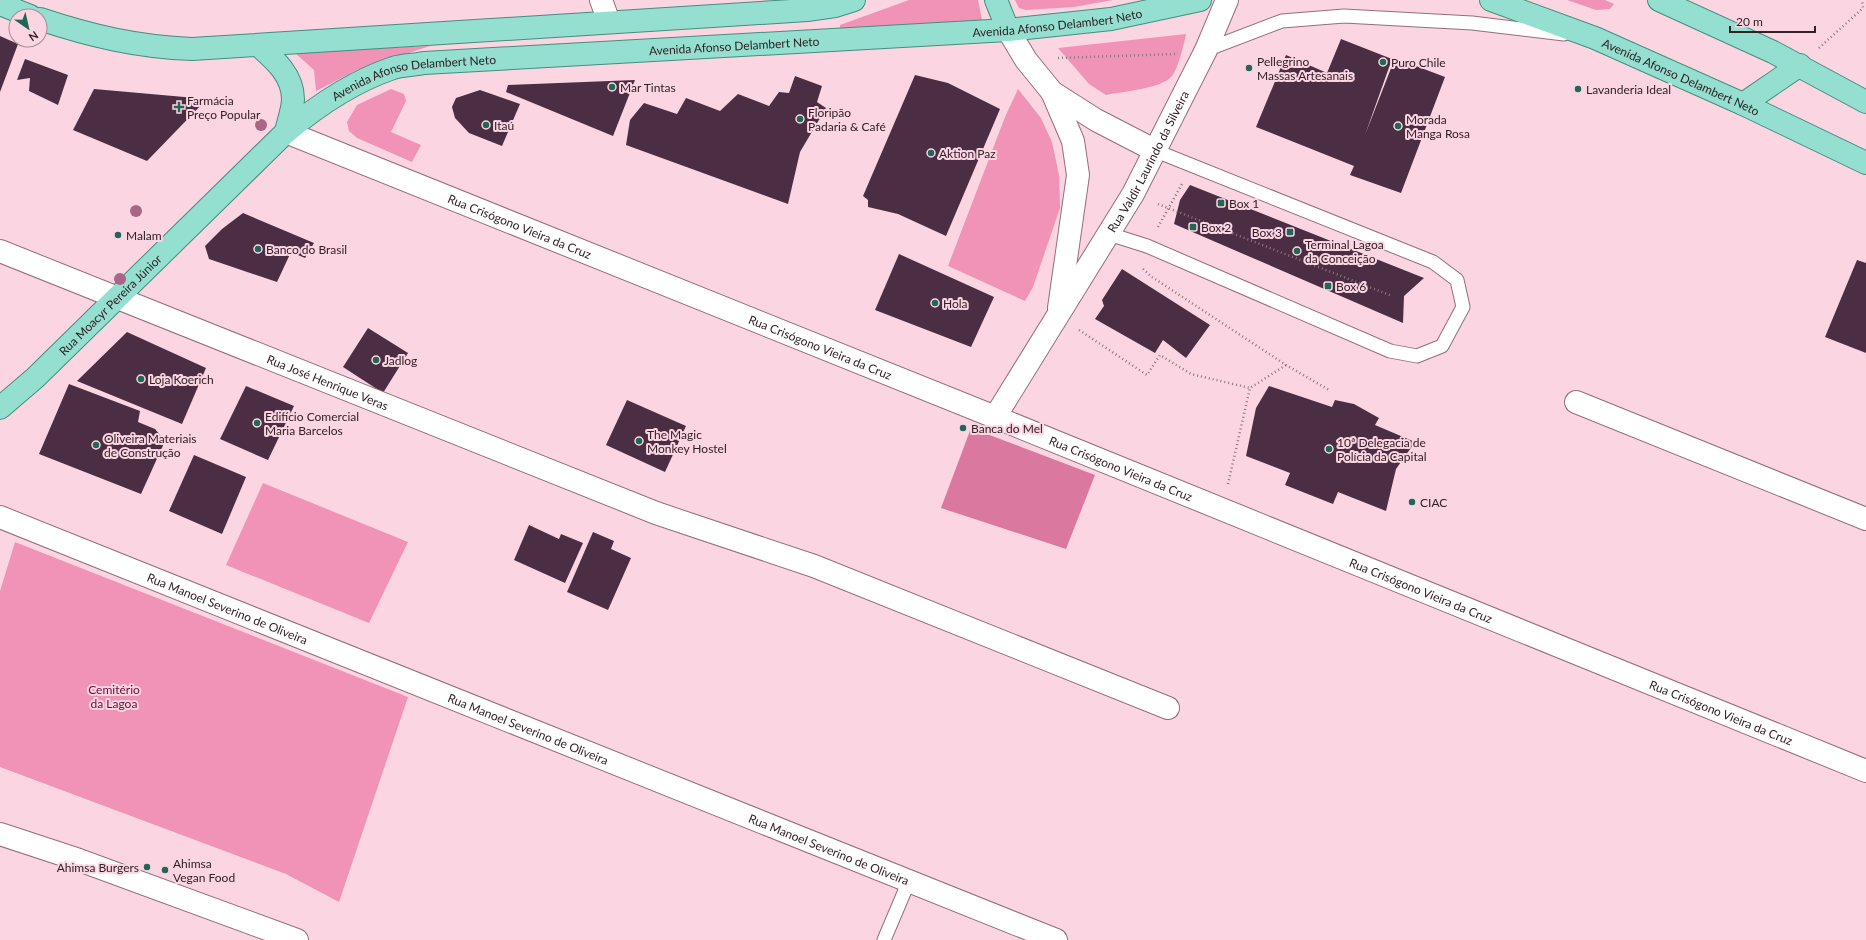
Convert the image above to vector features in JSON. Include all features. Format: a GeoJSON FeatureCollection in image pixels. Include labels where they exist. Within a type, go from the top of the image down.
{"type":"FeatureCollection","features":[{"type":"Feature","properties":{"kind":"main road"},"geometry":{"type":"LineString","coordinates":[[48,21],[100,37],[156,48],[192,49],[807,10],[835,6],[854,0]]}},
{"type":"Feature","properties":{"kind":"main road"},"geometry":{"type":"LineString","coordinates":[[996,0],[1008,30]]}},
{"type":"Feature","properties":{"kind":"main road","name":"Avenida Afonso Delambert Neto"},"geometry":{"type":"LineString","coordinates":[[286,132],[311,111],[337,94],[366,78],[395,68],[424,63],[1008,30],[1111,19],[1200,0]]}},
{"type":"Feature","properties":{"kind":"main road","name":"Avenida Afonso Delambert Neto"},"geometry":{"type":"LineString","coordinates":[[1491,0],[1595,38],[1743,104],[1866,163]]}},
{"type":"Feature","properties":{"kind":"main road"},"geometry":{"type":"LineString","coordinates":[[1659,0],[1800,66],[1866,102]]}},
{"type":"Feature","properties":{"kind":"main road"},"geometry":{"type":"LineString","coordinates":[[0,4],[10,8]]}},
{"type":"Feature","properties":{"kind":"main road"},"geometry":{"type":"LineString","coordinates":[[258,45],[277,61],[289,80],[293,99],[286,132]]}},
{"type":"Feature","properties":{"kind":"main road"},"geometry":{"type":"LineString","coordinates":[[1743,104],[1800,66]]}},
{"type":"Feature","properties":{"kind":"main road","name":"Rua Moacyr Pereira Júnior"},"geometry":{"type":"LineString","coordinates":[[0,408],[35,378],[117,299],[286,132]]}},
{"type":"Feature","properties":{"kind":"street"},"geometry":{"type":"LineString","coordinates":[[601,0],[609,22]]}},
{"type":"Feature","properties":{"kind":"street","name":"Rua Valdir Laurindo da Silveira"},"geometry":{"type":"LineString","coordinates":[[995,417],[1133,194],[1206,50],[1227,0]]}},
{"type":"Feature","properties":{"kind":"street","name":"Rua Valdir Laurindo da Silveira"},"geometry":{"type":"LineString","coordinates":[[1008,30],[1026,60],[1052,92],[1073,141],[1078,175],[1058,317]]}},
{"type":"Feature","properties":{"kind":"street"},"geometry":{"type":"LineString","coordinates":[[1052,92],[1096,120],[1156,151]]}},
{"type":"Feature","properties":{"kind":"street","name":"Rua Crisógono Vieira da Cruz"},"geometry":{"type":"LineString","coordinates":[[286,132],[995,417],[1866,771]]}},
{"type":"Feature","properties":{"kind":"street","name":"Rua José Henrique Veras"},"geometry":{"type":"LineString","coordinates":[[0,252],[656,513],[814,566],[1168,708]]}},
{"type":"Feature","properties":{"kind":"street"},"geometry":{"type":"LineString","coordinates":[[1576,402],[1866,519]]}},
{"type":"Feature","properties":{"kind":"street","name":"Rua Manoel Severino de Oliveira"},"geometry":{"type":"LineString","coordinates":[[0,518],[1056,940]]}},
{"type":"Feature","properties":{"kind":"street"},"geometry":{"type":"LineString","coordinates":[[0,834],[79,860],[297,940]]}},
{"type":"Feature","properties":{"kind":"lane"},"geometry":{"type":"LineString","coordinates":[[1206,50],[1282,21],[1344,16],[1472,23],[1595,38]]}},
{"type":"Feature","properties":{"kind":"lane"},"geometry":{"type":"LineString","coordinates":[[1109,234],[1147,246],[1390,351],[1417,356],[1442,346],[1463,306],[1457,280],[1433,262],[1192,164],[1156,151]]}},
{"type":"Feature","properties":{"kind":"lane"},"geometry":{"type":"LineString","coordinates":[[884,940],[909,881]]}},
{"type":"Feature","properties":{"kind":"path"},"geometry":{"type":"LineString","coordinates":[[1800,66],[1863,8],[1862,0]]}},
{"type":"Feature","properties":{"kind":"path"},"geometry":{"type":"LineString","coordinates":[[1026,60],[1074,57],[1169,55],[1206,50]]}},
{"type":"Feature","properties":{"kind":"path"},"geometry":{"type":"LineString","coordinates":[[1147,246],[1192,164]]}},
{"type":"Feature","properties":{"kind":"path"},"geometry":{"type":"LineString","coordinates":[[1133,194],[1392,296]]}},
{"type":"Feature","properties":{"kind":"path"},"geometry":{"type":"LineString","coordinates":[[1141,266],[1152,277],[1286,365],[1328,390]]}},
{"type":"Feature","properties":{"kind":"path"},"geometry":{"type":"LineString","coordinates":[[1058,317],[1147,375],[1160,354],[1191,374],[1250,388]]}},
{"type":"Feature","properties":{"kind":"path"},"geometry":{"type":"LineString","coordinates":[[1222,509],[1250,388],[1286,365]]}},
{"type":"Feature","properties":{"kind":"green space"},"geometry":{"type":"Polygon","coordinates":[[[909,0],[978,0],[982,20],[840,28],[840,25],[909,0]]]}},
{"type":"Feature","properties":{"kind":"green space"},"geometry":{"type":"Polygon","coordinates":[[[1015,0],[1113,0],[1074,7],[1026,10],[1019,8],[1015,0]]]}},
{"type":"Feature","properties":{"kind":"green space"},"geometry":{"type":"Polygon","coordinates":[[[1567,0],[1605,0],[1614,4],[1610,9],[1596,10],[1567,0]]]}},
{"type":"Feature","properties":{"kind":"green space"},"geometry":{"type":"Polygon","coordinates":[[[1186,34],[1174,73],[1167,80],[1151,87],[1106,95],[1089,84],[1058,48],[1186,34]]]}},
{"type":"Feature","properties":{"kind":"green space"},"geometry":{"type":"Polygon","coordinates":[[[430,46],[357,70],[316,91],[314,70],[294,52],[430,46]]]}},
{"type":"Feature","properties":{"kind":"green space"},"geometry":{"type":"Polygon","coordinates":[[[391,89],[404,94],[406,101],[391,132],[421,145],[412,162],[357,138],[349,131],[347,122],[357,105],[391,89]]]}},
{"type":"Feature","properties":{"kind":"green space"},"geometry":{"type":"Polygon","coordinates":[[[1018,89],[1041,118],[1052,142],[1059,175],[1060,208],[1033,287],[1025,301],[948,266],[1005,117],[1018,89]]]}},
{"type":"Feature","properties":{"kind":"green space"},"geometry":{"type":"Polygon","coordinates":[[[263,483],[408,542],[369,623],[226,565],[263,483]]]}},
{"type":"Feature","properties":{"kind":"green space","name":"Cemitério da Lagoa"},"geometry":{"type":"Polygon","coordinates":[[[15,542],[408,697],[339,902],[286,874],[0,767],[0,591],[15,542]]]}},
{"type":"Feature","properties":{"kind":"shaded area"},"geometry":{"type":"Polygon","coordinates":[[[971,428],[1095,475],[1066,549],[941,508],[971,428]]]}},
{"type":"Feature","properties":{"kind":"building"},"geometry":{"type":"Polygon","coordinates":[[[0,36],[8,40],[8,48],[16,48],[0,92],[0,36]]]}},
{"type":"Feature","properties":{"kind":"building"},"geometry":{"type":"Polygon","coordinates":[[[1341,39],[1392,59],[1365,135],[1395,58],[1445,77],[1401,193],[1350,175],[1354,166],[1256,127],[1286,55],[1327,73],[1341,39]]]}},
{"type":"Feature","properties":{"kind":"building"},"geometry":{"type":"Polygon","coordinates":[[[25,59],[68,75],[58,105],[29,91],[30,78],[17,80],[25,59]]]}},
{"type":"Feature","properties":{"kind":"building","name":"Aktion Paz"},"geometry":{"type":"Polygon","coordinates":[[[915,75],[948,83],[1000,109],[946,236],[898,214],[868,207],[868,200],[863,196],[915,75]]]}},
{"type":"Feature","properties":{"kind":"building"},"geometry":{"type":"Polygon","coordinates":[[[795,76],[822,86],[817,102],[826,108],[800,152],[788,204],[626,145],[630,120],[644,103],[677,114],[686,98],[720,111],[738,94],[769,106],[779,92],[789,93],[795,76]]]}},
{"type":"Feature","properties":{"kind":"building"},"geometry":{"type":"Polygon","coordinates":[[[635,80],[613,136],[506,92],[508,85],[635,80]]]}},
{"type":"Feature","properties":{"kind":"building"},"geometry":{"type":"Polygon","coordinates":[[[94,89],[207,99],[147,161],[73,130],[94,89]]]}},
{"type":"Feature","properties":{"kind":"building","name":"Itaú"},"geometry":{"type":"Polygon","coordinates":[[[480,90],[520,104],[502,146],[469,133],[455,118],[452,107],[456,98],[480,90]]]}},
{"type":"Feature","properties":{"kind":"building","name":"Terminal Lagoa da Conceição"},"geometry":{"type":"Polygon","coordinates":[[[1190,185],[1424,278],[1404,296],[1403,323],[1174,224],[1180,200],[1190,185]]]}},
{"type":"Feature","properties":{"kind":"building","name":"Banco do Brasil"},"geometry":{"type":"Polygon","coordinates":[[[243,213],[314,243],[305,258],[291,252],[277,282],[209,259],[205,246],[222,229],[243,213]]]}},
{"type":"Feature","properties":{"kind":"building","name":"Hola"},"geometry":{"type":"Polygon","coordinates":[[[899,254],[994,297],[971,347],[875,310],[899,254]]]}},
{"type":"Feature","properties":{"kind":"building"},"geometry":{"type":"Polygon","coordinates":[[[1857,260],[1866,263],[1866,353],[1825,337],[1857,260]]]}},
{"type":"Feature","properties":{"kind":"building"},"geometry":{"type":"Polygon","coordinates":[[[1122,269],[1210,325],[1186,358],[1163,340],[1155,353],[1095,319],[1104,306],[1102,300],[1122,269]]]}},
{"type":"Feature","properties":{"kind":"building","name":"Jadlog"},"geometry":{"type":"Polygon","coordinates":[[[368,328],[408,353],[383,393],[343,367],[368,328]]]}},
{"type":"Feature","properties":{"kind":"building"},"geometry":{"type":"Polygon","coordinates":[[[127,332],[206,368],[182,424],[77,381],[127,332]]]}},
{"type":"Feature","properties":{"kind":"building"},"geometry":{"type":"Polygon","coordinates":[[[69,384],[140,411],[138,422],[155,429],[165,441],[141,494],[39,454],[69,384]]]}},
{"type":"Feature","properties":{"kind":"building","name":"Edifício Comercial Maria Barcelos"},"geometry":{"type":"Polygon","coordinates":[[[246,386],[294,406],[268,460],[220,439],[246,386]]]}},
{"type":"Feature","properties":{"kind":"building","name":"10ª Delegacia de Polícia da Capital"},"geometry":{"type":"Polygon","coordinates":[[[1269,386],[1332,407],[1335,400],[1354,404],[1379,418],[1375,425],[1415,442],[1396,469],[1386,511],[1338,492],[1333,504],[1285,485],[1290,473],[1246,456],[1256,408],[1269,386]]]}},
{"type":"Feature","properties":{"kind":"building"},"geometry":{"type":"Polygon","coordinates":[[[627,400],[686,426],[665,472],[606,445],[627,400]]]}},
{"type":"Feature","properties":{"kind":"building"},"geometry":{"type":"Polygon","coordinates":[[[194,455],[246,477],[222,534],[169,511],[194,455]]]}},
{"type":"Feature","properties":{"kind":"building"},"geometry":{"type":"Polygon","coordinates":[[[529,525],[559,539],[561,534],[583,543],[565,583],[514,560],[529,525]]]}},
{"type":"Feature","properties":{"kind":"building"},"geometry":{"type":"Polygon","coordinates":[[[593,532],[614,541],[611,549],[631,558],[608,610],[567,592],[593,532]]]}},
{"type":"Feature","properties":{"kind":"place","name":"Puro Chile"},"geometry":{"type":"Point","coordinates":[1383,62]}},
{"type":"Feature","properties":{"kind":"place","name":"Pellegrino Massas Artesanais"},"geometry":{"type":"Point","coordinates":[1249,68]}},
{"type":"Feature","properties":{"kind":"place","name":"Mar Tintas"},"geometry":{"type":"Point","coordinates":[612,87]}},
{"type":"Feature","properties":{"kind":"place","name":"Lavanderia Ideal"},"geometry":{"type":"Point","coordinates":[1578,89]}},
{"type":"Feature","properties":{"kind":"place","name":"Farmácia Preço Popular"},"geometry":{"type":"Point","coordinates":[179,107]}},
{"type":"Feature","properties":{"kind":"place","name":"Floripão Padaria & Café"},"geometry":{"type":"Point","coordinates":[800,119]}},
{"type":"Feature","properties":{"kind":"place","name":"Itaú"},"geometry":{"type":"Point","coordinates":[486,125]}},
{"type":"Feature","properties":{"kind":"place","name":"Morada Manga Rosa"},"geometry":{"type":"Point","coordinates":[1398,126]}},
{"type":"Feature","properties":{"kind":"place","name":"Aktion Paz"},"geometry":{"type":"Point","coordinates":[931,153]}},
{"type":"Feature","properties":{"kind":"place","name":"Box 1"},"geometry":{"type":"Point","coordinates":[1221,203]}},
{"type":"Feature","properties":{"kind":"place","name":"Box 2"},"geometry":{"type":"Point","coordinates":[1193,227]}},
{"type":"Feature","properties":{"kind":"place","name":"Box 3"},"geometry":{"type":"Point","coordinates":[1290,232]}},
{"type":"Feature","properties":{"kind":"place","name":"Malam"},"geometry":{"type":"Point","coordinates":[118,235]}},
{"type":"Feature","properties":{"kind":"place","name":"Banco do Brasil"},"geometry":{"type":"Point","coordinates":[258,249]}},
{"type":"Feature","properties":{"kind":"place","name":"Terminal Lagoa da Conceição"},"geometry":{"type":"Point","coordinates":[1297,251]}},
{"type":"Feature","properties":{"kind":"place","name":"Box 6"},"geometry":{"type":"Point","coordinates":[1328,286]}},
{"type":"Feature","properties":{"kind":"place","name":"Hola"},"geometry":{"type":"Point","coordinates":[935,303]}},
{"type":"Feature","properties":{"kind":"place","name":"Jadlog"},"geometry":{"type":"Point","coordinates":[376,360]}},
{"type":"Feature","properties":{"kind":"place","name":"Loja Koerich"},"geometry":{"type":"Point","coordinates":[141,379]}},
{"type":"Feature","properties":{"kind":"place","name":"Edifício Comercial Maria Barcelos"},"geometry":{"type":"Point","coordinates":[257,423]}},
{"type":"Feature","properties":{"kind":"place","name":"Banca do Mel"},"geometry":{"type":"Point","coordinates":[963,428]}},
{"type":"Feature","properties":{"kind":"place","name":"The Magic Monkey Hostel"},"geometry":{"type":"Point","coordinates":[639,441]}},
{"type":"Feature","properties":{"kind":"place","name":"Oliveira Materiais de Construção"},"geometry":{"type":"Point","coordinates":[96,445]}},
{"type":"Feature","properties":{"kind":"place","name":"10ª Delegacia de Polícia da Capital"},"geometry":{"type":"Point","coordinates":[1329,449]}},
{"type":"Feature","properties":{"kind":"place","name":"CIAC"},"geometry":{"type":"Point","coordinates":[1412,502]}},
{"type":"Feature","properties":{"kind":"place","name":"Ahimsa Burgers"},"geometry":{"type":"Point","coordinates":[147,867]}},
{"type":"Feature","properties":{"kind":"place","name":"Ahimsa Vegan Food"},"geometry":{"type":"Point","coordinates":[165,870]}}]}
